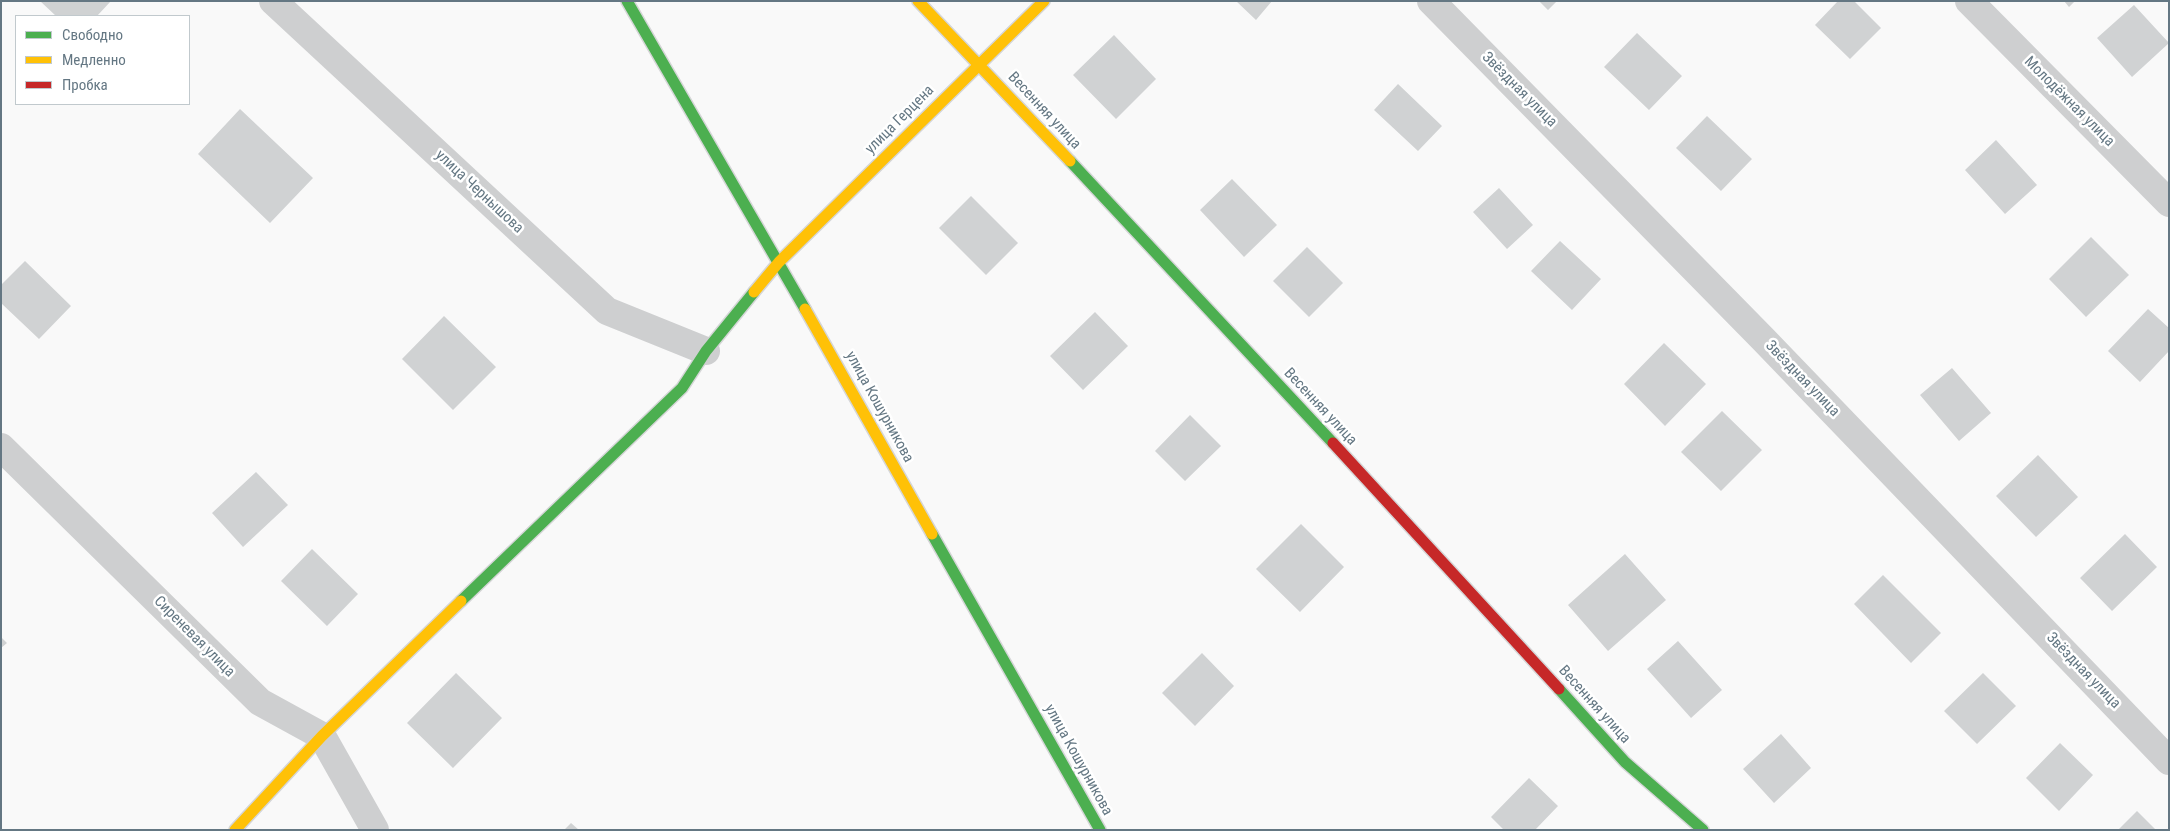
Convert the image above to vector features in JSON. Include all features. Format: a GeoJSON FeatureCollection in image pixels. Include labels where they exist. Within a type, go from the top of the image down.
{"type":"FeatureCollection","features":[{"type":"Feature","properties":{"kind":"street","name":"улица Чернышова"},"geometry":{"type":"LineString","coordinates":[[274,1],[606,311],[706,351]]}},
{"type":"Feature","properties":{"kind":"street","name":"улица Кошурникова"},"geometry":{"type":"LineString","coordinates":[[627,1],[779,262],[1100,830]]}},
{"type":"Feature","properties":{"kind":"street","name":"Весенняя улица"},"geometry":{"type":"LineString","coordinates":[[918,1],[979,63],[1426,544],[1625,762],[1703,830]]}},
{"type":"Feature","properties":{"kind":"street","name":"улица Герцена"},"geometry":{"type":"LineString","coordinates":[[235,830],[322,736],[682,388],[706,351],[779,262],[1044,1]]}},
{"type":"Feature","properties":{"kind":"street","name":"Звёздная улица"},"geometry":{"type":"LineString","coordinates":[[1432,1],[1764,340],[2169,761]]}},
{"type":"Feature","properties":{"kind":"street","name":"Молодёжная улица"},"geometry":{"type":"LineString","coordinates":[[1969,1],[2169,203]]}},
{"type":"Feature","properties":{"kind":"street","name":"Сиреневая улица"},"geometry":{"type":"LineString","coordinates":[[1,447],[260,702],[322,736]]}},
{"type":"Feature","properties":{"kind":"street"},"geometry":{"type":"LineString","coordinates":[[322,736],[374,830]]}},
{"type":"Feature","properties":{"kind":"building"},"geometry":{"type":"Polygon","coordinates":[[[40,1],[111,1],[98,15],[55,15],[40,1]]]}},
{"type":"Feature","properties":{"kind":"building"},"geometry":{"type":"Polygon","coordinates":[[[1236,1],[1272,1],[1256,20],[1236,1]]]}},
{"type":"Feature","properties":{"kind":"building"},"geometry":{"type":"Polygon","coordinates":[[[1539,1],[1557,1],[1548,10],[1539,1]]]}},
{"type":"Feature","properties":{"kind":"building"},"geometry":{"type":"Polygon","coordinates":[[[1838,1],[1854,1],[1881,28],[1850,59],[1815,25],[1838,1]]]}},
{"type":"Feature","properties":{"kind":"building"},"geometry":{"type":"Polygon","coordinates":[[[2064,1],[2075,1],[2069,7],[2064,1]]]}},
{"type":"Feature","properties":{"kind":"building"},"geometry":{"type":"Polygon","coordinates":[[[2134,5],[2169,43],[2132,77],[2097,38],[2134,5]]]}},
{"type":"Feature","properties":{"kind":"building"},"geometry":{"type":"Polygon","coordinates":[[[1637,33],[1682,76],[1649,110],[1604,67],[1637,33]]]}},
{"type":"Feature","properties":{"kind":"building"},"geometry":{"type":"Polygon","coordinates":[[[1114,35],[1156,79],[1116,119],[1073,75],[1114,35]]]}},
{"type":"Feature","properties":{"kind":"building"},"geometry":{"type":"Polygon","coordinates":[[[1398,84],[1442,126],[1418,151],[1374,110],[1398,84]]]}},
{"type":"Feature","properties":{"kind":"building"},"geometry":{"type":"Polygon","coordinates":[[[240,109],[313,178],[270,223],[198,154],[240,109]]]}},
{"type":"Feature","properties":{"kind":"building"},"geometry":{"type":"Polygon","coordinates":[[[1707,116],[1752,159],[1721,191],[1676,148],[1707,116]]]}},
{"type":"Feature","properties":{"kind":"building"},"geometry":{"type":"Polygon","coordinates":[[[1996,140],[2037,185],[2005,214],[1965,170],[1996,140]]]}},
{"type":"Feature","properties":{"kind":"building"},"geometry":{"type":"Polygon","coordinates":[[[1232,179],[1277,225],[1244,257],[1200,210],[1232,179]]]}},
{"type":"Feature","properties":{"kind":"building"},"geometry":{"type":"Polygon","coordinates":[[[1499,188],[1533,225],[1507,249],[1473,212],[1499,188]]]}},
{"type":"Feature","properties":{"kind":"building"},"geometry":{"type":"Polygon","coordinates":[[[971,196],[1018,243],[986,275],[939,228],[971,196]]]}},
{"type":"Feature","properties":{"kind":"building"},"geometry":{"type":"Polygon","coordinates":[[[2091,237],[2129,275],[2086,317],[2049,279],[2091,237]]]}},
{"type":"Feature","properties":{"kind":"building"},"geometry":{"type":"Polygon","coordinates":[[[1560,241],[1601,279],[1572,310],[1531,271],[1560,241]]]}},
{"type":"Feature","properties":{"kind":"building"},"geometry":{"type":"Polygon","coordinates":[[[1307,247],[1343,283],[1309,317],[1273,281],[1307,247]]]}},
{"type":"Feature","properties":{"kind":"building"},"geometry":{"type":"Polygon","coordinates":[[[25,261],[71,306],[39,339],[1,303],[1,285],[25,261]]]}},
{"type":"Feature","properties":{"kind":"building"},"geometry":{"type":"Polygon","coordinates":[[[2148,309],[2169,328],[2169,351],[2140,382],[2108,351],[2148,309]]]}},
{"type":"Feature","properties":{"kind":"building"},"geometry":{"type":"Polygon","coordinates":[[[1095,312],[1128,346],[1083,390],[1050,356],[1095,312]]]}},
{"type":"Feature","properties":{"kind":"building"},"geometry":{"type":"Polygon","coordinates":[[[444,316],[496,367],[453,410],[402,359],[444,316]]]}},
{"type":"Feature","properties":{"kind":"building"},"geometry":{"type":"Polygon","coordinates":[[[1664,343],[1706,384],[1665,426],[1624,384],[1664,343]]]}},
{"type":"Feature","properties":{"kind":"building"},"geometry":{"type":"Polygon","coordinates":[[[1952,368],[1991,413],[1959,441],[1920,395],[1952,368]]]}},
{"type":"Feature","properties":{"kind":"building"},"geometry":{"type":"Polygon","coordinates":[[[1722,411],[1762,450],[1721,491],[1681,452],[1722,411]]]}},
{"type":"Feature","properties":{"kind":"building"},"geometry":{"type":"Polygon","coordinates":[[[1190,415],[1221,446],[1185,481],[1155,451],[1190,415]]]}},
{"type":"Feature","properties":{"kind":"building"},"geometry":{"type":"Polygon","coordinates":[[[2038,455],[2078,497],[2036,537],[1996,496],[2038,455]]]}},
{"type":"Feature","properties":{"kind":"building"},"geometry":{"type":"Polygon","coordinates":[[[256,472],[288,505],[243,547],[212,513],[256,472]]]}},
{"type":"Feature","properties":{"kind":"building"},"geometry":{"type":"Polygon","coordinates":[[[1301,524],[1344,567],[1300,612],[1256,569],[1301,524]]]}},
{"type":"Feature","properties":{"kind":"building"},"geometry":{"type":"Polygon","coordinates":[[[2125,534],[2157,567],[2112,611],[2080,578],[2125,534]]]}},
{"type":"Feature","properties":{"kind":"building"},"geometry":{"type":"Polygon","coordinates":[[[312,549],[358,594],[327,626],[281,581],[312,549]]]}},
{"type":"Feature","properties":{"kind":"building"},"geometry":{"type":"Polygon","coordinates":[[[1625,554],[1666,600],[1608,651],[1568,605],[1625,554]]]}},
{"type":"Feature","properties":{"kind":"building"},"geometry":{"type":"Polygon","coordinates":[[[1883,575],[1941,633],[1911,663],[1854,604],[1883,575]]]}},
{"type":"Feature","properties":{"kind":"building"},"geometry":{"type":"Polygon","coordinates":[[[1,637],[7,643],[1,648],[1,637]]]}},
{"type":"Feature","properties":{"kind":"building"},"geometry":{"type":"Polygon","coordinates":[[[1678,641],[1722,690],[1691,718],[1647,669],[1678,641]]]}},
{"type":"Feature","properties":{"kind":"building"},"geometry":{"type":"Polygon","coordinates":[[[1202,653],[1234,686],[1195,726],[1162,693],[1202,653]]]}},
{"type":"Feature","properties":{"kind":"building"},"geometry":{"type":"Polygon","coordinates":[[[456,673],[502,718],[453,768],[407,723],[456,673]]]}},
{"type":"Feature","properties":{"kind":"building"},"geometry":{"type":"Polygon","coordinates":[[[1983,673],[2016,706],[1977,744],[1944,711],[1983,673]]]}},
{"type":"Feature","properties":{"kind":"building"},"geometry":{"type":"Polygon","coordinates":[[[1781,734],[1811,768],[1774,803],[1743,769],[1781,734]]]}},
{"type":"Feature","properties":{"kind":"building"},"geometry":{"type":"Polygon","coordinates":[[[2060,743],[2093,775],[2059,811],[2026,778],[2060,743]]]}},
{"type":"Feature","properties":{"kind":"building"},"geometry":{"type":"Polygon","coordinates":[[[1529,778],[1558,806],[1535,830],[1504,830],[1491,817],[1529,778]]]}},
{"type":"Feature","properties":{"kind":"building"},"geometry":{"type":"Polygon","coordinates":[[[2137,811],[2156,830],[2118,830],[2137,811]]]}},
{"type":"Feature","properties":{"kind":"building"},"geometry":{"type":"Polygon","coordinates":[[[571,823],[579,830],[564,830],[571,823]]]}},
{"type":"Feature","properties":{"kind":"traffic: fast"},"geometry":{"type":"LineString","coordinates":[[627,1],[805,309]]}},
{"type":"Feature","properties":{"kind":"traffic: fast"},"geometry":{"type":"LineString","coordinates":[[1070,161],[1333,443]]}},
{"type":"Feature","properties":{"kind":"traffic: fast"},"geometry":{"type":"LineString","coordinates":[[461,601],[682,388],[706,351],[754,292]]}},
{"type":"Feature","properties":{"kind":"traffic: fast"},"geometry":{"type":"LineString","coordinates":[[932,534],[1100,830]]}},
{"type":"Feature","properties":{"kind":"traffic: fast"},"geometry":{"type":"LineString","coordinates":[[1559,689],[1625,762],[1703,830]]}},
{"type":"Feature","properties":{"kind":"traffic: slow"},"geometry":{"type":"LineString","coordinates":[[918,1],[1070,161]]}},
{"type":"Feature","properties":{"kind":"traffic: slow"},"geometry":{"type":"LineString","coordinates":[[754,292],[779,262],[1044,1]]}},
{"type":"Feature","properties":{"kind":"traffic: slow"},"geometry":{"type":"LineString","coordinates":[[805,309],[932,534]]}},
{"type":"Feature","properties":{"kind":"traffic: slow"},"geometry":{"type":"LineString","coordinates":[[235,830],[322,736],[461,601]]}},
{"type":"Feature","properties":{"kind":"traffic: jam"},"geometry":{"type":"LineString","coordinates":[[1333,443],[1559,689]]}}]}
